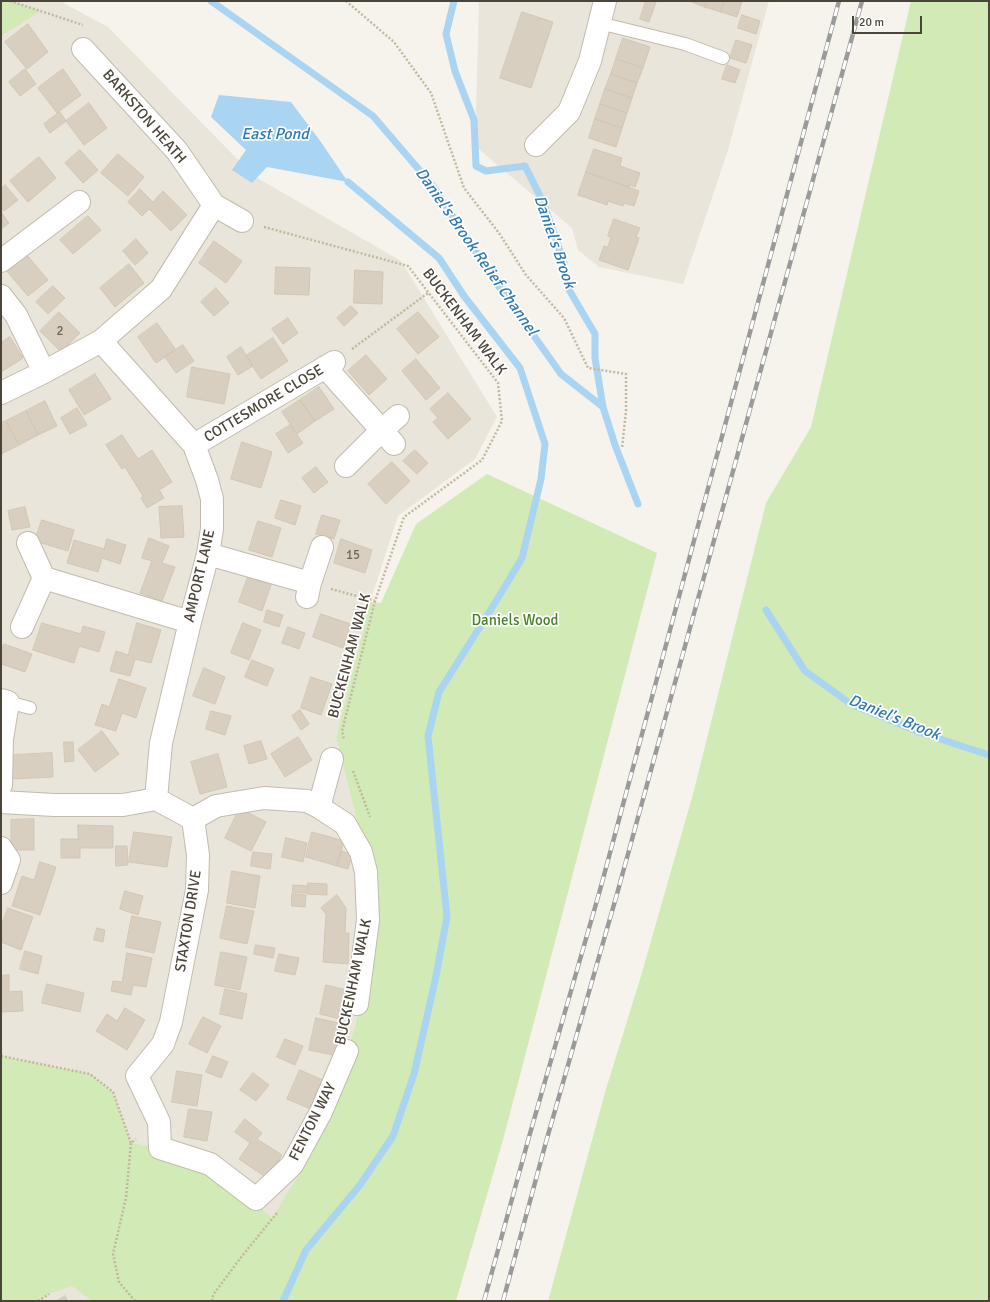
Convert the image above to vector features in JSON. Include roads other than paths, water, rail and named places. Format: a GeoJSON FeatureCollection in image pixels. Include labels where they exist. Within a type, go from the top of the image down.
{"type":"FeatureCollection","features":[{"type":"Feature","properties":{"kind":"street"},"geometry":{"type":"LineString","coordinates":[[536,146],[569,112],[590,61],[604,1]]}},
{"type":"Feature","properties":{"kind":"street","name":"BARKSTON HEATH"},"geometry":{"type":"LineString","coordinates":[[83,49],[177,151],[214,205]]}},
{"type":"Feature","properties":{"kind":"street"},"geometry":{"type":"LineString","coordinates":[[1,261],[79,202]]}},
{"type":"Feature","properties":{"kind":"street"},"geometry":{"type":"LineString","coordinates":[[1,392],[44,372],[101,341],[161,290],[214,205],[242,221]]}},
{"type":"Feature","properties":{"kind":"street"},"geometry":{"type":"LineString","coordinates":[[1,296],[16,315],[44,372]]}},
{"type":"Feature","properties":{"kind":"street","name":"AMPORT LANE"},"geometry":{"type":"LineString","coordinates":[[101,341],[194,445],[207,480],[212,499],[212,529],[208,554],[161,743],[156,799]]}},
{"type":"Feature","properties":{"kind":"street","name":"COTTESMORE CLOSE"},"geometry":{"type":"LineString","coordinates":[[194,445],[329,364],[391,430],[346,466]]}},
{"type":"Feature","properties":{"kind":"street"},"geometry":{"type":"LineString","coordinates":[[28,543],[44,578],[190,622]]}},
{"type":"Feature","properties":{"kind":"street"},"geometry":{"type":"LineString","coordinates":[[208,554],[309,590],[322,547]]}},
{"type":"Feature","properties":{"kind":"street"},"geometry":{"type":"LineString","coordinates":[[22,626],[44,578]]}},
{"type":"Feature","properties":{"kind":"street"},"geometry":{"type":"LineString","coordinates":[[1,785],[4,701]]}},
{"type":"Feature","properties":{"kind":"street"},"geometry":{"type":"LineString","coordinates":[[319,807],[343,757]]}},
{"type":"Feature","properties":{"kind":"street"},"geometry":{"type":"LineString","coordinates":[[1,802],[54,805],[123,805],[156,799],[193,819],[216,806],[264,798],[307,801],[319,807],[345,824],[360,852],[366,872],[368,920],[357,1004]]}},
{"type":"Feature","properties":{"kind":"street","name":"STAXTON DRIVE"},"geometry":{"type":"LineString","coordinates":[[143,1089],[137,1076],[163,1044],[171,1022],[197,890],[198,855],[193,819]]}},
{"type":"Feature","properties":{"kind":"street"},"geometry":{"type":"LineString","coordinates":[[1,848],[9,860],[1,883]]}},
{"type":"Feature","properties":{"kind":"street","name":"FENTON WAY"},"geometry":{"type":"LineString","coordinates":[[143,1089],[159,1122],[160,1148],[210,1164],[256,1200],[292,1165],[321,1112],[346,1051]]}},
{"type":"Feature","properties":{"kind":"lane"},"geometry":{"type":"LineString","coordinates":[[599,23],[685,44],[723,58]]}},
{"type":"Feature","properties":{"kind":"lane"},"geometry":{"type":"LineString","coordinates":[[4,701],[30,708]]}},
{"type":"Feature","properties":{"kind":"water","name":"East Pond"},"geometry":{"type":"Polygon","coordinates":[[[219,95],[291,102],[321,142],[348,182],[267,167],[252,183],[232,170],[246,150],[211,117],[219,95]]]}},
{"type":"Feature","properties":{"kind":"waterway","name":"Daniel's Brook Relief Channel"},"geometry":{"type":"LineString","coordinates":[[211,1],[373,116],[433,186],[495,281],[561,374],[603,407]]}},
{"type":"Feature","properties":{"kind":"waterway","name":"Daniel's Brook"},"geometry":{"type":"LineString","coordinates":[[454,1],[446,34],[455,71],[474,120],[476,166],[486,171],[525,166],[543,202],[564,263],[568,288],[595,334],[595,358],[603,407],[615,445],[638,504]]}},
{"type":"Feature","properties":{"kind":"waterway"},"geometry":{"type":"LineString","coordinates":[[283,1301],[306,1250],[360,1185],[393,1136],[414,1074],[435,981],[447,917],[428,736],[439,692],[522,558],[541,479],[545,444],[520,368],[464,296],[439,258],[348,182]]}},
{"type":"Feature","properties":{"kind":"waterway","name":"Daniel's Brook"},"geometry":{"type":"LineString","coordinates":[[766,610],[805,671],[851,704],[922,733],[989,755]]}},
{"type":"Feature","properties":{"kind":"railway"},"geometry":{"type":"LineString","coordinates":[[484,1301],[529,1137],[600,890],[839,1]]}},
{"type":"Feature","properties":{"kind":"railway"},"geometry":{"type":"LineString","coordinates":[[503,1301],[546,1142],[617,894],[862,1]]}},
{"type":"Feature","properties":{"kind":"park label","name":"Daniels Wood"},"geometry":{"type":"Point","coordinates":[515,621]}}]}
